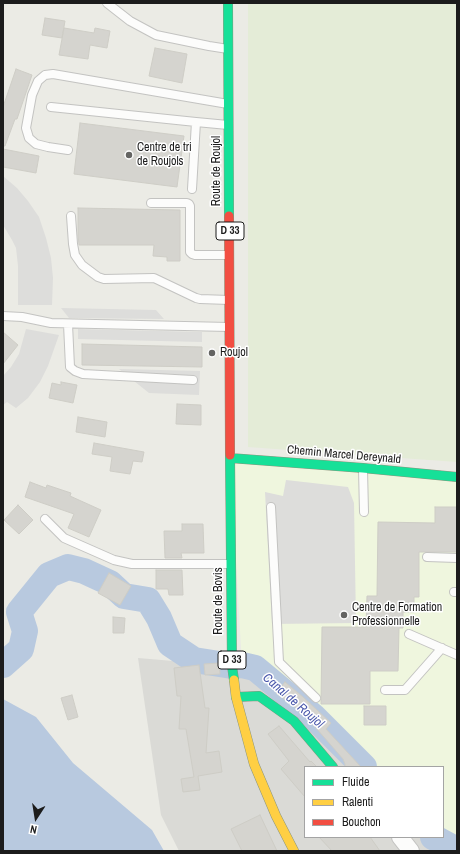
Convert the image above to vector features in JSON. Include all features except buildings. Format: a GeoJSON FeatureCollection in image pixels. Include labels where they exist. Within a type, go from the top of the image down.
{"type":"FeatureCollection","features":[{"type":"Feature","properties":{"kind":"main road","name":"Route de Roujol"},"geometry":{"type":"LineString","coordinates":[[228,3],[230,458]]}},
{"type":"Feature","properties":{"kind":"main road","name":"Chemin Marcel Dereynald"},"geometry":{"type":"LineString","coordinates":[[230,458],[457,477]]}},
{"type":"Feature","properties":{"kind":"main road","name":"Route de Bovis"},"geometry":{"type":"LineString","coordinates":[[230,458],[232,666],[236,697],[254,764],[276,816],[294,851]]}},
{"type":"Feature","properties":{"kind":"main road"},"geometry":{"type":"LineString","coordinates":[[236,697],[259,696],[282,712],[294,721],[332,766]]}},
{"type":"Feature","properties":{"kind":"street"},"geometry":{"type":"LineString","coordinates":[[401,838],[411,851]]}},
{"type":"Feature","properties":{"kind":"lane"},"geometry":{"type":"LineString","coordinates":[[107,3],[130,21],[156,35],[229,50]]}},
{"type":"Feature","properties":{"kind":"lane"},"geometry":{"type":"LineString","coordinates":[[68,150],[36,144],[30,138],[26,128],[32,95],[38,81],[45,75],[53,74],[229,104]]}},
{"type":"Feature","properties":{"kind":"lane"},"geometry":{"type":"LineString","coordinates":[[51,106],[229,125]]}},
{"type":"Feature","properties":{"kind":"lane"},"geometry":{"type":"LineString","coordinates":[[192,189],[196,122]]}},
{"type":"Feature","properties":{"kind":"lane"},"geometry":{"type":"LineString","coordinates":[[150,203],[189,204],[190,252],[192,254],[230,254]]}},
{"type":"Feature","properties":{"kind":"lane"},"geometry":{"type":"LineString","coordinates":[[71,216],[75,255],[82,265],[98,277],[104,279],[154,278],[196,298],[230,300]]}},
{"type":"Feature","properties":{"kind":"lane"},"geometry":{"type":"LineString","coordinates":[[3,316],[22,317],[51,323],[68,324],[230,327]]}},
{"type":"Feature","properties":{"kind":"lane"},"geometry":{"type":"LineString","coordinates":[[68,324],[70,367],[75,371],[83,374],[193,380]]}},
{"type":"Feature","properties":{"kind":"lane"},"geometry":{"type":"LineString","coordinates":[[363,468],[364,512]]}},
{"type":"Feature","properties":{"kind":"lane"},"geometry":{"type":"LineString","coordinates":[[271,507],[279,662],[316,698]]}},
{"type":"Feature","properties":{"kind":"lane"},"geometry":{"type":"LineString","coordinates":[[45,519],[64,538],[114,560],[132,564],[231,564]]}},
{"type":"Feature","properties":{"kind":"lane"},"geometry":{"type":"LineString","coordinates":[[427,557],[457,558]]}},
{"type":"Feature","properties":{"kind":"lane"},"geometry":{"type":"LineString","coordinates":[[409,634],[457,655]]}},
{"type":"Feature","properties":{"kind":"lane"},"geometry":{"type":"LineString","coordinates":[[385,690],[405,690],[442,648]]}},
{"type":"Feature","properties":{"kind":"shaded area"},"geometry":{"type":"Polygon","coordinates":[[[248,3],[457,3],[457,462],[248,447],[248,3]]]}},
{"type":"Feature","properties":{"kind":"shaded area"},"geometry":{"type":"Polygon","coordinates":[[[3,176],[17,188],[39,217],[51,258],[53,278],[52,305],[18,305],[18,266],[16,248],[3,225],[3,176]]]}},
{"type":"Feature","properties":{"kind":"shaded area"},"geometry":{"type":"Polygon","coordinates":[[[61,308],[156,310],[164,319],[69,318],[61,308]]]}},
{"type":"Feature","properties":{"kind":"shaded area"},"geometry":{"type":"Polygon","coordinates":[[[26,329],[59,335],[48,366],[40,382],[28,398],[16,408],[7,402],[3,405],[3,376],[19,354],[26,329]]]}},
{"type":"Feature","properties":{"kind":"shaded area"},"geometry":{"type":"Polygon","coordinates":[[[78,329],[202,332],[202,342],[78,339],[78,329]]]}},
{"type":"Feature","properties":{"kind":"shaded area"},"geometry":{"type":"Polygon","coordinates":[[[119,369],[200,371],[199,395],[149,393],[119,369]]]}},
{"type":"Feature","properties":{"kind":"shaded area","name":"Centre de Formation Professionnelle"},"geometry":{"type":"Polygon","coordinates":[[[230,458],[457,477],[457,850],[435,838],[444,838],[444,766],[363,766],[313,716],[255,668],[242,665],[230,458]]]}},
{"type":"Feature","properties":{"kind":"shaded area"},"geometry":{"type":"Polygon","coordinates":[[[286,480],[348,487],[354,503],[356,623],[272,624],[265,492],[283,496],[286,480]]]}},
{"type":"Feature","properties":{"kind":"shaded area"},"geometry":{"type":"Polygon","coordinates":[[[138,658],[255,668],[313,716],[363,766],[304,766],[304,838],[444,838],[457,846],[457,851],[179,851],[161,815],[138,658]]]}},
{"type":"Feature","properties":{"kind":"water"},"geometry":{"type":"Polygon","coordinates":[[[3,699],[36,717],[73,763],[152,830],[164,851],[3,851],[3,699]]]}},
{"type":"Feature","properties":{"kind":"waterway","name":"Canal de Roujol"},"geometry":{"type":"LineString","coordinates":[[3,665],[21,649],[25,631],[19,612],[49,575],[68,567],[84,571],[110,583],[124,596],[148,600],[159,618],[170,644],[194,660],[232,666],[242,665],[255,668],[313,716],[363,766]]}},
{"type":"Feature","properties":{"kind":"waterway","name":"Canal de Roujol"},"geometry":{"type":"LineString","coordinates":[[435,838],[457,850]]}},
{"type":"Feature","properties":{"kind":"traffic: fast"},"geometry":{"type":"LineString","coordinates":[[228,3],[229,216]]}},
{"type":"Feature","properties":{"kind":"traffic: fast"},"geometry":{"type":"LineString","coordinates":[[230,455],[232,666],[234,680]]}},
{"type":"Feature","properties":{"kind":"traffic: fast"},"geometry":{"type":"LineString","coordinates":[[230,458],[457,477]]}},
{"type":"Feature","properties":{"kind":"traffic: fast"},"geometry":{"type":"LineString","coordinates":[[236,697],[259,696],[294,721],[332,766]]}},
{"type":"Feature","properties":{"kind":"traffic: slow"},"geometry":{"type":"LineString","coordinates":[[234,680],[236,697],[254,764],[276,816],[294,851]]}},
{"type":"Feature","properties":{"kind":"traffic: jam"},"geometry":{"type":"LineString","coordinates":[[229,216],[230,455]]}},
{"type":"Feature","properties":{"kind":"place","name":"Centre de tri de Roujols"},"geometry":{"type":"Point","coordinates":[129,155]}},
{"type":"Feature","properties":{"kind":"place","name":"Roujol"},"geometry":{"type":"Point","coordinates":[212,353]}},
{"type":"Feature","properties":{"kind":"place","name":"Centre de Formation Professionnelle"},"geometry":{"type":"Point","coordinates":[344,615]}}]}
